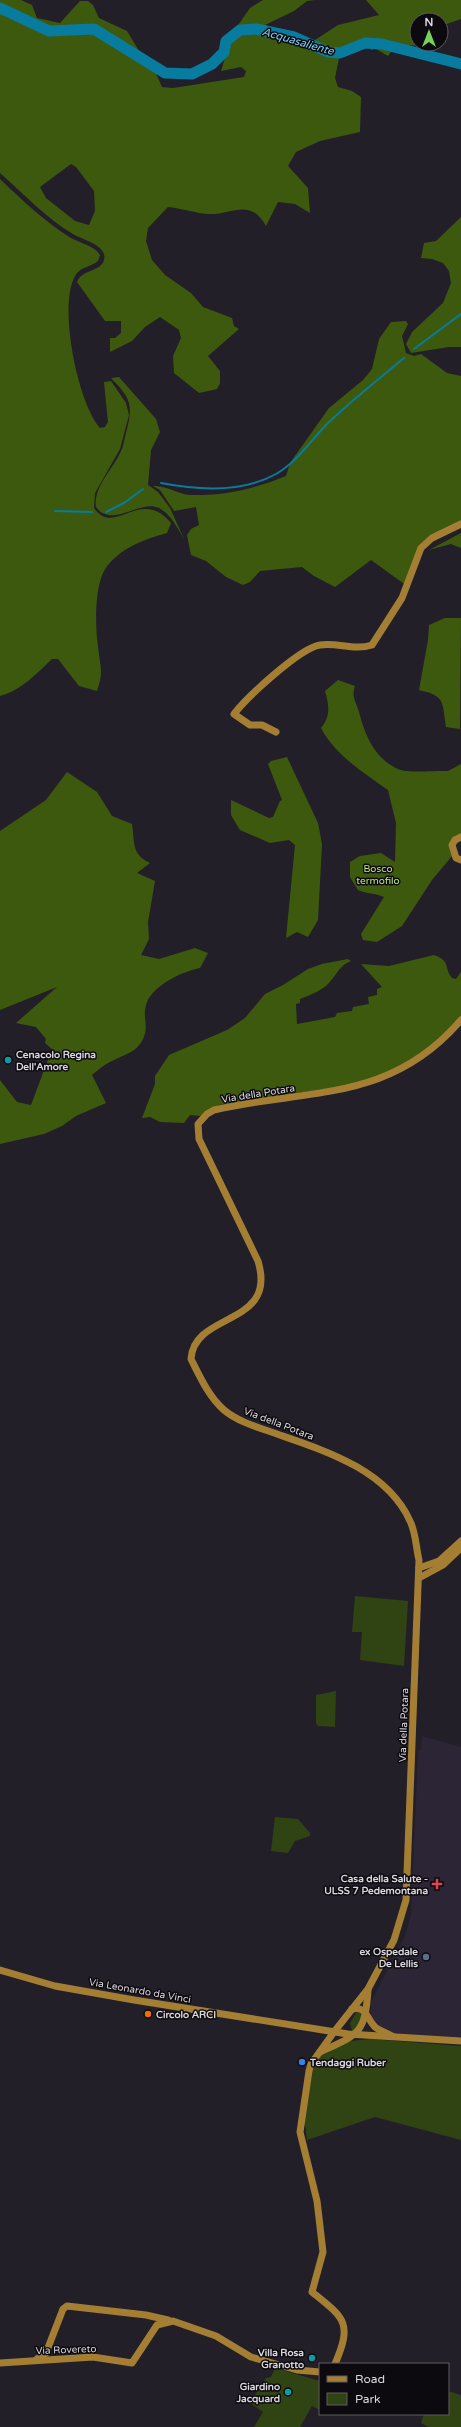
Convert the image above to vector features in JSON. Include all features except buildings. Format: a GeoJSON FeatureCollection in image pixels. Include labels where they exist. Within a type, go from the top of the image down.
{"type":"FeatureCollection","features":[{"type":"Feature","properties":{"kind":"street"},"geometry":{"type":"LineString","coordinates":[[276,732],[262,726],[250,725],[234,714],[255,690],[315,646],[329,645],[363,648],[372,645],[402,598],[422,548],[432,538],[461,524]]}},
{"type":"Feature","properties":{"kind":"street"},"geometry":{"type":"LineString","coordinates":[[461,837],[455,840],[452,845],[456,858],[461,860]]}},
{"type":"Feature","properties":{"kind":"street","name":"Via della Potara"},"geometry":{"type":"LineString","coordinates":[[335,2363],[345,2330],[343,2322],[338,2314],[312,2292],[322,2263],[322,2229],[300,2132],[309,2071],[334,2032],[368,1989],[394,1940],[406,1900],[419,1578],[423,1569],[419,1560],[411,1522],[392,1493],[377,1479],[337,1457],[245,1422],[224,1411],[205,1386],[191,1359],[195,1343],[210,1330],[248,1308],[260,1294],[262,1283],[258,1261],[199,1139],[198,1124],[207,1114],[214,1110],[329,1092],[377,1081],[398,1072],[433,1050],[461,1020]]}},
{"type":"Feature","properties":{"kind":"street"},"geometry":{"type":"LineString","coordinates":[[423,1569],[439,1561],[461,1541]]}},
{"type":"Feature","properties":{"kind":"street"},"geometry":{"type":"LineString","coordinates":[[423,1569],[443,1565],[461,1548]]}},
{"type":"Feature","properties":{"kind":"street","name":"Via Leonardo da Vinci"},"geometry":{"type":"LineString","coordinates":[[0,1970],[33,1981],[134,2000],[334,2032],[373,2037],[461,2041]]}},
{"type":"Feature","properties":{"kind":"street","name":"Via della Potara"},"geometry":{"type":"LineString","coordinates":[[352,2034],[361,2029],[366,2014],[368,1989]]}},
{"type":"Feature","properties":{"kind":"street"},"geometry":{"type":"LineString","coordinates":[[352,2010],[362,2009],[366,2014]]}},
{"type":"Feature","properties":{"kind":"street","name":"Via Leonardo da Vinci"},"geometry":{"type":"LineString","coordinates":[[366,2014],[375,2027],[396,2038]]}},
{"type":"Feature","properties":{"kind":"street"},"geometry":{"type":"LineString","coordinates":[[320,2052],[337,2044],[352,2034],[345,2025],[346,2017]]}},
{"type":"Feature","properties":{"kind":"street","name":"Via Leonardo da Vinci"},"geometry":{"type":"LineString","coordinates":[[337,2044],[373,2037]]}},
{"type":"Feature","properties":{"kind":"street"},"geometry":{"type":"LineString","coordinates":[[37,2359],[46,2353],[63,2309],[67,2306],[146,2315],[173,2321],[216,2336],[250,2357],[298,2370],[319,2372]]}},
{"type":"Feature","properties":{"kind":"street"},"geometry":{"type":"LineString","coordinates":[[146,2315],[152,2323],[153,2330]]}},
{"type":"Feature","properties":{"kind":"street"},"geometry":{"type":"LineString","coordinates":[[153,2330],[163,2322],[173,2321]]}},
{"type":"Feature","properties":{"kind":"street","name":"Via Rovereto"},"geometry":{"type":"LineString","coordinates":[[0,2363],[37,2359],[93,2357],[132,2363],[153,2330]]}},
{"type":"Feature","properties":{"kind":"street"},"geometry":{"type":"LineString","coordinates":[[52,2339],[52,2353],[55,2358]]}},
{"type":"Feature","properties":{"kind":"shaded area","name":"Casa della Salute - ULSS 7 Pedemontana"},"geometry":{"type":"Polygon","coordinates":[[[422,1736],[461,1747],[461,2040],[392,2033],[382,2029],[371,2016],[371,2002],[405,1936],[411,1915],[418,1751],[421,1749],[422,1736]]]}},
{"type":"Feature","properties":{"kind":"green space"},"geometry":{"type":"Polygon","coordinates":[[[0,0],[21,0],[32,5],[37,18],[60,23],[80,1],[88,1],[93,5],[99,18],[127,31],[144,59],[155,71],[162,87],[173,88],[244,77],[246,71],[241,67],[221,71],[232,34],[250,8],[263,0],[315,0],[307,1],[294,11],[265,25],[312,42],[338,25],[379,15],[366,0],[461,0],[461,19],[449,23],[449,12],[409,12],[409,45],[396,45],[388,56],[376,49],[377,47],[372,50],[365,46],[339,58],[335,78],[338,87],[352,91],[361,97],[360,132],[320,141],[296,152],[288,166],[308,188],[310,213],[295,204],[278,202],[266,226],[260,217],[254,212],[247,210],[208,214],[168,207],[148,228],[146,241],[152,260],[165,275],[191,293],[203,307],[232,318],[234,326],[239,329],[208,356],[220,371],[220,383],[217,389],[199,393],[174,373],[173,356],[181,338],[179,330],[160,317],[145,327],[132,341],[110,352],[110,338],[115,338],[121,333],[121,321],[105,321],[77,282],[79,278],[87,272],[99,267],[102,264],[104,255],[102,250],[63,228],[0,173],[0,0]],[[71,164],[40,187],[46,198],[75,221],[89,225],[95,211],[94,191],[76,167],[71,164]]]}},
{"type":"Feature","properties":{"kind":"green space"},"geometry":{"type":"Polygon","coordinates":[[[0,179],[25,203],[52,225],[71,238],[95,249],[100,255],[98,261],[77,273],[71,286],[69,328],[72,352],[84,398],[92,416],[100,428],[105,427],[108,422],[104,382],[111,381],[126,403],[129,415],[120,449],[95,493],[94,508],[102,516],[111,518],[139,510],[149,509],[160,513],[171,523],[167,533],[135,544],[120,553],[103,572],[98,592],[96,616],[101,669],[97,691],[79,686],[58,659],[52,659],[22,686],[0,696],[0,179]]]}},
{"type":"Feature","properties":{"kind":"green space"},"geometry":{"type":"Polygon","coordinates":[[[461,217],[461,347],[449,347],[411,353],[406,344],[412,332],[443,303],[451,283],[449,271],[443,263],[432,259],[421,258],[424,243],[436,241],[461,217]]]}},
{"type":"Feature","properties":{"kind":"green space"},"geometry":{"type":"Polygon","coordinates":[[[406,321],[408,324],[402,336],[406,353],[414,356],[421,354],[447,373],[461,376],[461,524],[423,548],[407,586],[371,560],[335,587],[314,576],[302,567],[260,571],[250,582],[243,585],[226,577],[206,561],[191,555],[187,535],[191,529],[199,525],[196,507],[174,511],[160,490],[153,486],[163,487],[187,495],[204,495],[228,493],[252,488],[286,476],[290,463],[329,408],[363,380],[372,369],[379,339],[391,322],[406,321]]]}},
{"type":"Feature","properties":{"kind":"green space"},"geometry":{"type":"Polygon","coordinates":[[[119,377],[156,419],[160,432],[151,450],[148,485],[158,492],[170,508],[184,539],[171,518],[159,508],[151,506],[143,507],[118,515],[110,515],[103,513],[96,507],[96,500],[101,485],[121,451],[130,416],[127,398],[111,378],[119,377]]]}},
{"type":"Feature","properties":{"kind":"green space"},"geometry":{"type":"Polygon","coordinates":[[[461,533],[461,548],[451,544],[429,550],[461,533]]]}},
{"type":"Feature","properties":{"kind":"green space"},"geometry":{"type":"Polygon","coordinates":[[[445,618],[461,618],[460,729],[446,727],[441,701],[428,692],[419,690],[428,640],[429,625],[445,618]]]}},
{"type":"Feature","properties":{"kind":"green space","name":"Bosco termofilo"},"geometry":{"type":"Polygon","coordinates":[[[338,680],[355,686],[354,699],[364,729],[377,752],[390,764],[398,769],[419,772],[448,771],[461,764],[461,836],[451,845],[452,856],[432,880],[402,926],[377,942],[363,940],[361,934],[384,897],[358,890],[350,877],[350,862],[360,856],[381,853],[395,862],[396,823],[388,790],[342,755],[327,738],[321,728],[328,715],[325,691],[338,680]]]}},
{"type":"Feature","properties":{"kind":"green space"},"geometry":{"type":"Polygon","coordinates":[[[287,757],[318,823],[322,844],[318,920],[308,937],[297,932],[286,938],[295,845],[289,840],[270,843],[240,830],[231,815],[231,800],[269,818],[273,817],[280,801],[282,800],[268,764],[271,761],[287,757]]]}},
{"type":"Feature","properties":{"kind":"green space"},"geometry":{"type":"Polygon","coordinates":[[[67,772],[97,792],[112,816],[132,824],[137,852],[144,860],[150,863],[137,873],[155,881],[148,922],[149,939],[141,955],[159,959],[195,948],[208,953],[200,968],[185,972],[168,980],[149,998],[145,1010],[146,1029],[140,1044],[131,1052],[107,1064],[92,1075],[106,1103],[76,1116],[62,1126],[44,1134],[0,1144],[0,1080],[17,1102],[31,1105],[52,1049],[45,1043],[46,1039],[36,1027],[16,1023],[57,987],[0,1010],[0,831],[46,800],[67,772]]]}},
{"type":"Feature","properties":{"kind":"green space"},"geometry":{"type":"Polygon","coordinates":[[[434,955],[445,962],[452,978],[456,979],[461,972],[461,1021],[411,1064],[358,1084],[219,1105],[201,1116],[190,1115],[184,1123],[160,1122],[150,1117],[142,1118],[155,1084],[155,1076],[169,1055],[227,1030],[245,1018],[265,994],[283,985],[308,969],[322,964],[348,959],[351,961],[343,965],[326,986],[317,992],[300,999],[300,1003],[296,1004],[297,1024],[335,1017],[337,1013],[352,1011],[353,1007],[369,1004],[368,997],[377,995],[377,989],[382,987],[361,964],[389,966],[434,955]]]}},
{"type":"Feature","properties":{"kind":"green space"},"geometry":{"type":"Polygon","coordinates":[[[355,1596],[408,1601],[404,1666],[360,1660],[362,1632],[352,1632],[355,1596]]]}},
{"type":"Feature","properties":{"kind":"green space"},"geometry":{"type":"Polygon","coordinates":[[[336,1691],[335,1727],[318,1726],[316,1723],[316,1695],[336,1691]]]}},
{"type":"Feature","properties":{"kind":"green space"},"geometry":{"type":"Polygon","coordinates":[[[275,1817],[298,1819],[310,1833],[310,1836],[295,1841],[288,1853],[271,1851],[275,1817]]]}},
{"type":"Feature","properties":{"kind":"green space"},"geometry":{"type":"Polygon","coordinates":[[[361,2012],[364,2016],[354,2031],[352,2031],[350,2023],[356,2013],[361,2012]]]}},
{"type":"Feature","properties":{"kind":"green space"},"geometry":{"type":"Polygon","coordinates":[[[371,2039],[461,2046],[461,2140],[375,2117],[307,2140],[304,2114],[313,2070],[322,2053],[350,2041],[371,2039]]]}},
{"type":"Feature","properties":{"kind":"green space","name":"Giardino Jacquard"},"geometry":{"type":"Polygon","coordinates":[[[275,2368],[319,2381],[319,2410],[312,2406],[300,2427],[254,2427],[263,2412],[250,2403],[266,2378],[271,2377],[275,2368]]]}},
{"type":"Feature","properties":{"kind":"green space"},"geometry":{"type":"Polygon","coordinates":[[[449,2391],[461,2395],[461,2427],[428,2427],[421,2423],[424,2415],[449,2415],[449,2391]]]}},
{"type":"Feature","properties":{"kind":"waterway","name":"Acquasaliente"},"geometry":{"type":"LineString","coordinates":[[0,8],[49,31],[94,29],[165,73],[192,74],[212,64],[224,52],[226,41],[240,30],[256,29],[294,37],[328,52],[340,53],[365,43],[382,44],[461,64]]}},
{"type":"Feature","properties":{"kind":"waterway"},"geometry":{"type":"LineString","coordinates":[[414,349],[461,314]]}},
{"type":"Feature","properties":{"kind":"waterway"},"geometry":{"type":"LineString","coordinates":[[161,483],[204,488],[234,487],[263,480],[276,474],[291,463],[337,414],[404,358]]}},
{"type":"Feature","properties":{"kind":"waterway"},"geometry":{"type":"LineString","coordinates":[[106,512],[124,503],[143,489]]}},
{"type":"Feature","properties":{"kind":"waterway"},"geometry":{"type":"LineString","coordinates":[[55,511],[92,512]]}},
{"type":"Feature","properties":{"kind":"place","name":"Cenacolo Regina Dell'Amore"},"geometry":{"type":"Point","coordinates":[8,1060]}},
{"type":"Feature","properties":{"kind":"place","name":"Casa della Salute - ULSS 7 Pedemontana"},"geometry":{"type":"Point","coordinates":[437,1884]}},
{"type":"Feature","properties":{"kind":"place","name":"ex Ospedale De Lellis"},"geometry":{"type":"Point","coordinates":[426,1957]}},
{"type":"Feature","properties":{"kind":"place","name":"Circolo ARCI"},"geometry":{"type":"Point","coordinates":[148,2014]}},
{"type":"Feature","properties":{"kind":"place","name":"Tendaggi Ruber"},"geometry":{"type":"Point","coordinates":[302,2062]}},
{"type":"Feature","properties":{"kind":"place","name":"Villa Rosa Granotto"},"geometry":{"type":"Point","coordinates":[312,2358]}},
{"type":"Feature","properties":{"kind":"place","name":"Giardino Jacquard"},"geometry":{"type":"Point","coordinates":[288,2392]}}]}
